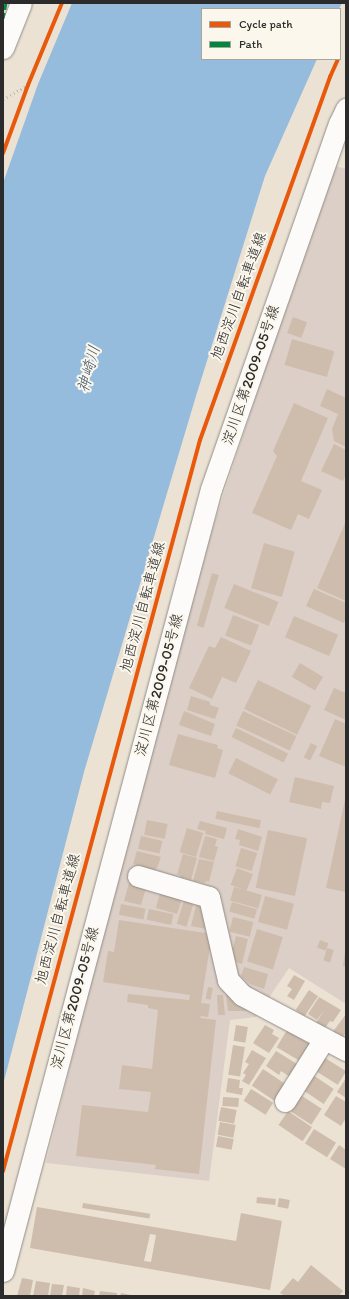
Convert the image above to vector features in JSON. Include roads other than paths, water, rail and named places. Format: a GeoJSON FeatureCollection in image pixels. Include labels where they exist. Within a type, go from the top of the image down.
{"type":"FeatureCollection","features":[{"type":"Feature","properties":{"kind":"street"},"geometry":{"type":"LineString","coordinates":[[3,48],[21,3]]}},
{"type":"Feature","properties":{"kind":"street","name":"淀川区第2009-05号線"},"geometry":{"type":"LineString","coordinates":[[3,1271],[211,489],[339,124],[346,109]]}},
{"type":"Feature","properties":{"kind":"street"},"geometry":{"type":"LineString","coordinates":[[138,876],[209,897],[228,980],[242,995],[346,1050]]}},
{"type":"Feature","properties":{"kind":"street"},"geometry":{"type":"LineString","coordinates":[[285,1101],[324,1038]]}},
{"type":"Feature","properties":{"kind":"water","name":"神崎川"},"geometry":{"type":"Polygon","coordinates":[[[72,3],[342,3],[340,8],[201,8],[201,60],[317,60],[265,176],[196,396],[84,772],[3,1085],[3,183],[38,84],[72,3]]]}}]}
